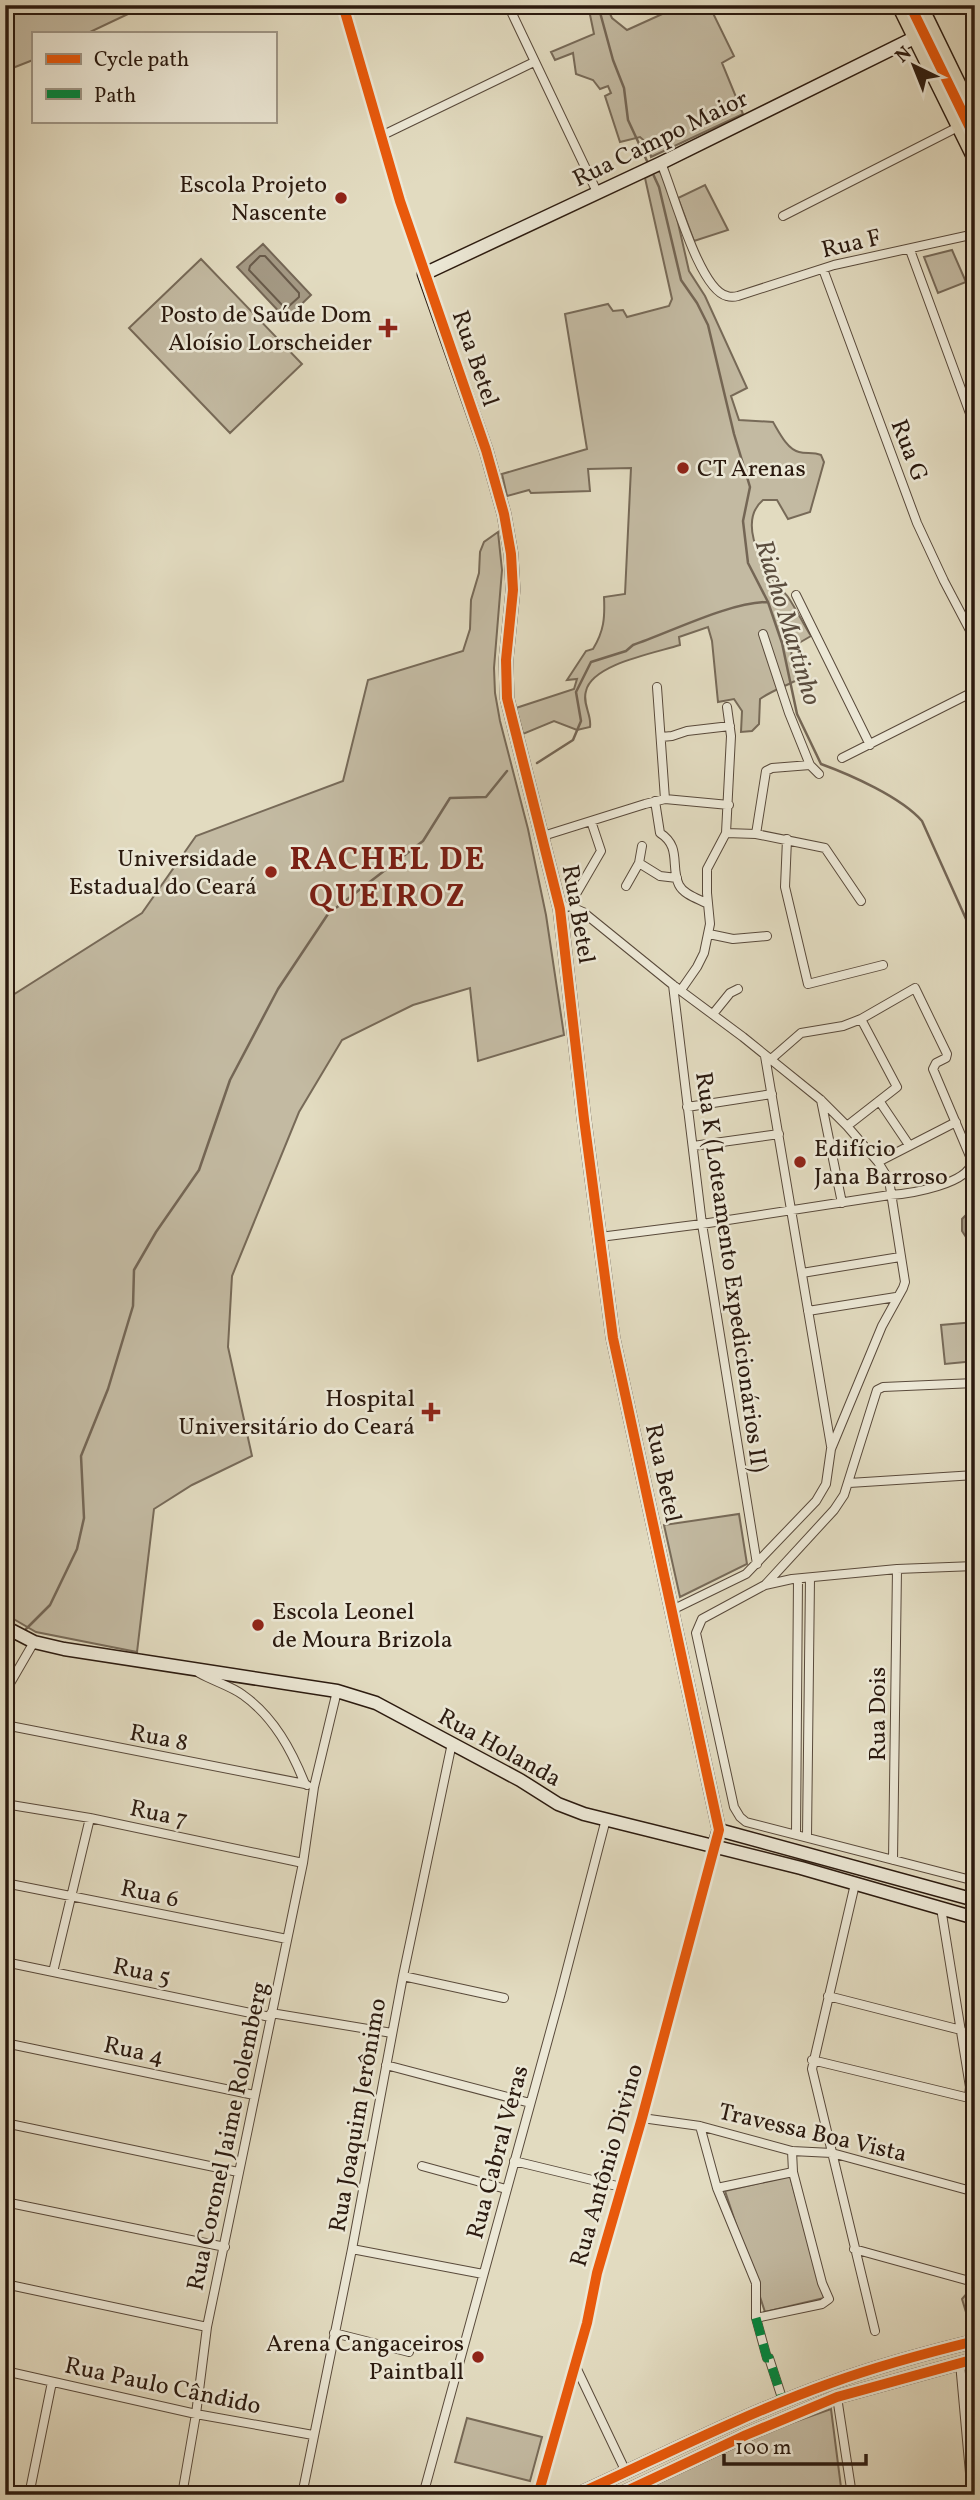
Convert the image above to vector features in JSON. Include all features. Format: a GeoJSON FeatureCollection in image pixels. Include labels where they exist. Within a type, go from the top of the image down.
{"type":"FeatureCollection","features":[{"type":"Feature","properties":{"kind":"main road"},"geometry":{"type":"LineString","coordinates":[[898,5],[975,161]]}},
{"type":"Feature","properties":{"kind":"main road"},"geometry":{"type":"LineString","coordinates":[[921,5],[973,108]]}},
{"type":"Feature","properties":{"kind":"street","name":"Rua Betel"},"geometry":{"type":"LineString","coordinates":[[343,5],[424,274],[486,450],[512,554],[513,590],[506,660],[507,698],[543,836],[565,907],[613,1338],[719,1830],[714,1846]]}},
{"type":"Feature","properties":{"kind":"street"},"geometry":{"type":"LineString","coordinates":[[508,5],[597,192]]}},
{"type":"Feature","properties":{"kind":"street","name":"Rua Campo Maior"},"geometry":{"type":"LineString","coordinates":[[424,274],[660,163],[914,38]]}},
{"type":"Feature","properties":{"kind":"street"},"geometry":{"type":"LineString","coordinates":[[381,136],[534,62]]}},
{"type":"Feature","properties":{"kind":"street"},"geometry":{"type":"LineString","coordinates":[[783,216],[958,127]]}},
{"type":"Feature","properties":{"kind":"street","name":"Rua F"},"geometry":{"type":"LineString","coordinates":[[660,163],[671,184],[700,268],[724,295],[738,296],[823,269],[975,234]]}},
{"type":"Feature","properties":{"kind":"street"},"geometry":{"type":"LineString","coordinates":[[910,250],[975,427]]}},
{"type":"Feature","properties":{"kind":"street","name":"Rua G"},"geometry":{"type":"LineString","coordinates":[[823,269],[917,523],[975,640]]}},
{"type":"Feature","properties":{"kind":"street"},"geometry":{"type":"LineString","coordinates":[[796,595],[870,745]]}},
{"type":"Feature","properties":{"kind":"street"},"geometry":{"type":"LineString","coordinates":[[763,634],[789,713],[810,765],[819,774]]}},
{"type":"Feature","properties":{"kind":"street"},"geometry":{"type":"LineString","coordinates":[[657,687],[666,799]]}},
{"type":"Feature","properties":{"kind":"street"},"geometry":{"type":"LineString","coordinates":[[842,758],[975,691]]}},
{"type":"Feature","properties":{"kind":"street"},"geometry":{"type":"LineString","coordinates":[[681,990],[697,967],[709,934],[708,869],[726,833],[730,726],[727,707]]}},
{"type":"Feature","properties":{"kind":"street"},"geometry":{"type":"LineString","coordinates":[[661,737],[730,726]]}},
{"type":"Feature","properties":{"kind":"street"},"geometry":{"type":"LineString","coordinates":[[756,834],[765,775],[771,768],[810,765]]}},
{"type":"Feature","properties":{"kind":"street"},"geometry":{"type":"LineString","coordinates":[[543,836],[666,799],[729,805]]}},
{"type":"Feature","properties":{"kind":"street"},"geometry":{"type":"LineString","coordinates":[[655,802],[660,833],[669,841],[681,888],[708,904]]}},
{"type":"Feature","properties":{"kind":"street"},"geometry":{"type":"LineString","coordinates":[[591,821],[601,850],[565,907],[583,912],[821,1100],[878,1162],[889,1180],[905,1282],[882,1326],[831,1449]]}},
{"type":"Feature","properties":{"kind":"street"},"geometry":{"type":"LineString","coordinates":[[726,833],[756,834],[825,848],[861,901]]}},
{"type":"Feature","properties":{"kind":"street"},"geometry":{"type":"LineString","coordinates":[[787,839],[785,887],[807,984],[883,965]]}},
{"type":"Feature","properties":{"kind":"street"},"geometry":{"type":"LineString","coordinates":[[626,887],[639,863],[642,846]]}},
{"type":"Feature","properties":{"kind":"street"},"geometry":{"type":"LineString","coordinates":[[639,863],[660,876],[677,878]]}},
{"type":"Feature","properties":{"kind":"street"},"geometry":{"type":"LineString","coordinates":[[709,934],[733,939],[767,936]]}},
{"type":"Feature","properties":{"kind":"street","name":"Rua K (Loteamento Expedicionários II)"},"geometry":{"type":"LineString","coordinates":[[673,985],[702,1224],[757,1564]]}},
{"type":"Feature","properties":{"kind":"street"},"geometry":{"type":"LineString","coordinates":[[600,1237],[929,1190],[971,1167],[972,1161],[933,1069],[934,1064],[946,1058],[947,1054],[915,988],[861,1019],[843,1026],[802,1033],[768,1058]]}},
{"type":"Feature","properties":{"kind":"street"},"geometry":{"type":"LineString","coordinates":[[713,1014],[730,993],[738,989]]}},
{"type":"Feature","properties":{"kind":"street"},"geometry":{"type":"LineString","coordinates":[[847,1126],[897,1087],[861,1019]]}},
{"type":"Feature","properties":{"kind":"street"},"geometry":{"type":"LineString","coordinates":[[672,1610],[746,1574],[820,1495],[829,1472],[831,1449],[768,1058]]}},
{"type":"Feature","properties":{"kind":"street"},"geometry":{"type":"LineString","coordinates":[[687,1107],[772,1094]]}},
{"type":"Feature","properties":{"kind":"street"},"geometry":{"type":"LineString","coordinates":[[821,1100],[842,1203]]}},
{"type":"Feature","properties":{"kind":"street"},"geometry":{"type":"LineString","coordinates":[[880,1102],[909,1145]]}},
{"type":"Feature","properties":{"kind":"street"},"geometry":{"type":"LineString","coordinates":[[878,1162],[956,1122]]}},
{"type":"Feature","properties":{"kind":"street"},"geometry":{"type":"LineString","coordinates":[[693,1146],[779,1134]]}},
{"type":"Feature","properties":{"kind":"street"},"geometry":{"type":"LineString","coordinates":[[802,1273],[900,1257]]}},
{"type":"Feature","properties":{"kind":"street"},"geometry":{"type":"LineString","coordinates":[[808,1311],[896,1297]]}},
{"type":"Feature","properties":{"kind":"street"},"geometry":{"type":"LineString","coordinates":[[765,1585],[834,1510],[849,1483],[874,1394],[878,1389],[975,1383]]}},
{"type":"Feature","properties":{"kind":"street"},"geometry":{"type":"LineString","coordinates":[[849,1483],[975,1475]]}},
{"type":"Feature","properties":{"kind":"street"},"geometry":{"type":"LineString","coordinates":[[790,1556],[795,1579],[796,1834]]}},
{"type":"Feature","properties":{"kind":"street"},"geometry":{"type":"LineString","coordinates":[[975,1566],[795,1579],[765,1585],[702,1619],[696,1633],[734,1807],[740,1817],[746,1822],[975,1881]]}},
{"type":"Feature","properties":{"kind":"street","name":"Rua Dois"},"geometry":{"type":"LineString","coordinates":[[893,1860],[897,1570]]}},
{"type":"Feature","properties":{"kind":"street"},"geometry":{"type":"LineString","coordinates":[[807,1837],[810,1578]]}},
{"type":"Feature","properties":{"kind":"street","name":"Rua Holanda"},"geometry":{"type":"LineString","coordinates":[[5,1627],[34,1642],[337,1691],[376,1703],[558,1804],[584,1814],[714,1846],[975,1917]]}},
{"type":"Feature","properties":{"kind":"street"},"geometry":{"type":"LineString","coordinates":[[5,1692],[34,1642]]}},
{"type":"Feature","properties":{"kind":"street"},"geometry":{"type":"LineString","coordinates":[[193,1669],[251,1701],[285,1741],[309,1785]]}},
{"type":"Feature","properties":{"kind":"street","name":"Rua Coronel Jaime Rolemberg"},"geometry":{"type":"LineString","coordinates":[[182,2495],[197,2414],[207,2327],[303,1863],[309,1785],[337,1691]]}},
{"type":"Feature","properties":{"kind":"street","name":"Rua 8"},"geometry":{"type":"LineString","coordinates":[[5,1725],[309,1785]]}},
{"type":"Feature","properties":{"kind":"street","name":"Rua Joaquim Jerônimo"},"geometry":{"type":"LineString","coordinates":[[302,2495],[352,2249],[402,1976],[452,1743]]}},
{"type":"Feature","properties":{"kind":"street","name":"Rua 7"},"geometry":{"type":"LineString","coordinates":[[5,1804],[90,1818],[303,1863]]}},
{"type":"Feature","properties":{"kind":"street"},"geometry":{"type":"LineString","coordinates":[[53,1972],[90,1818]]}},
{"type":"Feature","properties":{"kind":"street","name":"Rua Cabral Veras"},"geometry":{"type":"LineString","coordinates":[[423,2495],[606,1819]]}},
{"type":"Feature","properties":{"kind":"street"},"geometry":{"type":"LineString","coordinates":[[719,1830],[975,1900]]}},
{"type":"Feature","properties":{"kind":"street","name":"Rua Antônio Divino"},"geometry":{"type":"LineString","coordinates":[[538,2495],[714,1846]]}},
{"type":"Feature","properties":{"kind":"street","name":"Rua 6"},"geometry":{"type":"LineString","coordinates":[[5,1883],[287,1940]]}},
{"type":"Feature","properties":{"kind":"street"},"geometry":{"type":"LineString","coordinates":[[855,1884],[812,2069],[875,2331]]}},
{"type":"Feature","properties":{"kind":"street"},"geometry":{"type":"LineString","coordinates":[[812,2060],[969,2098],[970,2087],[941,1908]]}},
{"type":"Feature","properties":{"kind":"street","name":"Rua 5"},"geometry":{"type":"LineString","coordinates":[[5,1962],[271,2015],[392,2034]]}},
{"type":"Feature","properties":{"kind":"street"},"geometry":{"type":"LineString","coordinates":[[402,1976],[505,1997]]}},
{"type":"Feature","properties":{"kind":"street"},"geometry":{"type":"LineString","coordinates":[[828,1996],[961,2030]]}},
{"type":"Feature","properties":{"kind":"street","name":"Rua 4"},"geometry":{"type":"LineString","coordinates":[[5,2043],[254,2095]]}},
{"type":"Feature","properties":{"kind":"street"},"geometry":{"type":"LineString","coordinates":[[386,2065],[530,2104]]}},
{"type":"Feature","properties":{"kind":"street","name":"Travessa Boa Vista"},"geometry":{"type":"LineString","coordinates":[[642,2118],[700,2126],[792,2151],[832,2153],[975,2192]]}},
{"type":"Feature","properties":{"kind":"street"},"geometry":{"type":"LineString","coordinates":[[5,2123],[238,2172]]}},
{"type":"Feature","properties":{"kind":"street"},"geometry":{"type":"LineString","coordinates":[[700,2126],[717,2188],[757,2283],[756,2318],[766,2358],[769,2358],[783,2401]]}},
{"type":"Feature","properties":{"kind":"street"},"geometry":{"type":"LineString","coordinates":[[756,2318],[822,2304],[829,2299],[822,2283],[793,2172],[792,2151]]}},
{"type":"Feature","properties":{"kind":"street"},"geometry":{"type":"LineString","coordinates":[[514,2161],[621,2187]]}},
{"type":"Feature","properties":{"kind":"street"},"geometry":{"type":"LineString","coordinates":[[422,2166],[506,2189]]}},
{"type":"Feature","properties":{"kind":"street"},"geometry":{"type":"LineString","coordinates":[[717,2188],[793,2172]]}},
{"type":"Feature","properties":{"kind":"street"},"geometry":{"type":"LineString","coordinates":[[5,2202],[225,2248]]}},
{"type":"Feature","properties":{"kind":"street"},"geometry":{"type":"LineString","coordinates":[[352,2249],[483,2274]]}},
{"type":"Feature","properties":{"kind":"street"},"geometry":{"type":"LineString","coordinates":[[855,2249],[966,2280]]}},
{"type":"Feature","properties":{"kind":"street"},"geometry":{"type":"LineString","coordinates":[[5,2284],[207,2327]]}},
{"type":"Feature","properties":{"kind":"street"},"geometry":{"type":"LineString","coordinates":[[334,2333],[409,2352]]}},
{"type":"Feature","properties":{"kind":"street"},"geometry":{"type":"LineString","coordinates":[[576,2495],[783,2401],[880,2367],[975,2341]]}},
{"type":"Feature","properties":{"kind":"street"},"geometry":{"type":"LineString","coordinates":[[618,2495],[635,2491],[704,2455],[837,2397],[975,2359]]}},
{"type":"Feature","properties":{"kind":"street"},"geometry":{"type":"LineString","coordinates":[[960,2363],[972,2495]]}},
{"type":"Feature","properties":{"kind":"street"},"geometry":{"type":"LineString","coordinates":[[575,2365],[626,2472]]}},
{"type":"Feature","properties":{"kind":"street"},"geometry":{"type":"LineString","coordinates":[[880,2367],[883,2383]]}},
{"type":"Feature","properties":{"kind":"street","name":"Rua Paulo Cândido"},"geometry":{"type":"LineString","coordinates":[[5,2371],[197,2414],[313,2435]]}},
{"type":"Feature","properties":{"kind":"street"},"geometry":{"type":"LineString","coordinates":[[29,2495],[52,2382]]}},
{"type":"Feature","properties":{"kind":"street"},"geometry":{"type":"LineString","coordinates":[[837,2397],[852,2495]]}},
{"type":"Feature","properties":{"kind":"street"},"geometry":{"type":"LineString","coordinates":[[697,2440],[704,2455]]}},
{"type":"Feature","properties":{"kind":"shaded area"},"geometry":{"type":"Polygon","coordinates":[[[5,5],[147,5],[90,32],[32,32],[32,60],[5,71],[5,5]]]}},
{"type":"Feature","properties":{"kind":"shaded area"},"geometry":{"type":"Polygon","coordinates":[[[588,5],[606,5],[612,18],[627,30],[682,5],[709,5],[734,56],[722,63],[743,114],[651,157],[648,144],[640,137],[620,142],[605,96],[611,93],[608,86],[600,89],[593,80],[576,74],[573,53],[555,60],[551,52],[594,34],[588,5]]]}},
{"type":"Feature","properties":{"kind":"shaded area"},"geometry":{"type":"Polygon","coordinates":[[[658,171],[673,201],[689,271],[705,296],[747,388],[731,396],[739,420],[773,422],[791,447],[799,452],[821,455],[824,462],[810,512],[788,519],[777,500],[763,500],[752,518],[754,540],[762,561],[811,636],[792,647],[791,657],[799,679],[760,699],[759,724],[752,731],[741,732],[742,711],[734,699],[718,702],[712,641],[708,627],[679,637],[680,645],[626,661],[600,674],[591,682],[585,696],[590,727],[577,730],[554,721],[523,734],[516,708],[574,689],[577,679],[567,680],[586,651],[593,649],[600,636],[604,618],[604,597],[625,594],[631,468],[588,469],[590,491],[531,493],[529,490],[507,496],[502,474],[587,449],[565,314],[608,304],[613,311],[623,310],[627,317],[669,306],[672,299],[645,178],[658,171]]]}},
{"type":"Feature","properties":{"kind":"shaded area"},"geometry":{"type":"Polygon","coordinates":[[[705,185],[728,230],[694,241],[678,198],[705,185]]]}},
{"type":"Feature","properties":{"kind":"shaded area"},"geometry":{"type":"Polygon","coordinates":[[[952,250],[966,282],[938,293],[924,257],[952,250]]]}},
{"type":"Feature","properties":{"kind":"shaded area"},"geometry":{"type":"Polygon","coordinates":[[[201,259],[302,364],[230,433],[129,328],[201,259]]]}},
{"type":"Feature","properties":{"kind":"shaded area"},"geometry":{"type":"Polygon","coordinates":[[[498,532],[502,570],[494,668],[495,693],[546,915],[564,1035],[478,1061],[470,988],[413,1005],[342,1040],[299,1112],[232,1276],[228,1347],[252,1456],[192,1485],[154,1509],[137,1652],[36,1632],[5,1614],[5,1000],[142,913],[196,836],[343,781],[368,680],[463,651],[470,629],[471,600],[479,573],[480,552],[484,542],[498,532]]]}},
{"type":"Feature","properties":{"kind":"shaded area"},"geometry":{"type":"Polygon","coordinates":[[[975,1322],[975,1361],[945,1364],[941,1325],[975,1322]]]}},
{"type":"Feature","properties":{"kind":"shaded area"},"geometry":{"type":"Polygon","coordinates":[[[739,1514],[747,1564],[680,1597],[664,1525],[739,1514]]]}},
{"type":"Feature","properties":{"kind":"shaded area"},"geometry":{"type":"Polygon","coordinates":[[[790,2176],[824,2298],[765,2312],[725,2191],[790,2176]]]}},
{"type":"Feature","properties":{"kind":"shaded area"},"geometry":{"type":"Polygon","coordinates":[[[975,2284],[975,2331],[972,2332],[962,2299],[975,2284]]]}},
{"type":"Feature","properties":{"kind":"shaded area"},"geometry":{"type":"Polygon","coordinates":[[[975,2365],[975,2442],[966,2367],[975,2365]]]}},
{"type":"Feature","properties":{"kind":"shaded area"},"geometry":{"type":"Polygon","coordinates":[[[831,2409],[842,2495],[646,2495],[643,2490],[777,2428],[831,2409]]]}},
{"type":"Feature","properties":{"kind":"shaded area"},"geometry":{"type":"Polygon","coordinates":[[[467,2418],[542,2437],[530,2481],[455,2462],[467,2418]]]}},
{"type":"Feature","properties":{"kind":"water"},"geometry":{"type":"Polygon","coordinates":[[[263,244],[311,295],[286,319],[237,267],[263,244]]]}},
{"type":"Feature","properties":{"kind":"water"},"geometry":{"type":"Polygon","coordinates":[[[975,1206],[975,1251],[962,1231],[962,1219],[975,1206]]]}},
{"type":"Feature","properties":{"kind":"waterway","name":"Riacho Martinho"},"geometry":{"type":"LineString","coordinates":[[598,5],[613,60],[624,88],[628,120],[647,161]]}},
{"type":"Feature","properties":{"kind":"waterway","name":"Riacho Martinho"},"geometry":{"type":"LineString","coordinates":[[653,174],[659,187],[681,280],[708,325],[734,434],[750,487],[743,521],[748,563],[768,602],[782,643],[797,714],[821,764],[889,795],[922,821],[975,939]]}},
{"type":"Feature","properties":{"kind":"waterway"},"geometry":{"type":"LineString","coordinates":[[537,763],[573,740],[581,721],[576,692],[591,662],[626,651],[633,645],[719,612],[768,602]]}},
{"type":"Feature","properties":{"kind":"waterway"},"geometry":{"type":"LineString","coordinates":[[26,1629],[50,1605],[77,1549],[84,1518],[81,1456],[108,1389],[133,1306],[134,1270],[156,1232],[199,1170],[230,1080],[278,989],[328,914],[423,841],[450,798],[486,797],[507,771]]}},
{"type":"Feature","properties":{"kind":"marked path"},"geometry":{"type":"LineString","coordinates":[[756,2318],[783,2401]]}},
{"type":"Feature","properties":{"kind":"cycle path"},"geometry":{"type":"LineString","coordinates":[[343,5],[400,201],[486,450],[504,514],[511,554],[513,590],[506,660],[507,698],[560,909],[613,1338],[719,1830],[642,2118],[597,2273],[587,2323],[538,2495]]}},
{"type":"Feature","properties":{"kind":"cycle path"},"geometry":{"type":"LineString","coordinates":[[910,5],[975,138]]}},
{"type":"Feature","properties":{"kind":"cycle path"},"geometry":{"type":"LineString","coordinates":[[576,2495],[799,2395],[884,2365],[975,2341]]}},
{"type":"Feature","properties":{"kind":"cycle path"},"geometry":{"type":"LineString","coordinates":[[618,2495],[746,2435],[837,2397],[975,2359]]}},
{"type":"Feature","properties":{"kind":"place","name":"Escola Projeto Nascente"},"geometry":{"type":"Point","coordinates":[341,198]}},
{"type":"Feature","properties":{"kind":"place","name":"Posto de Saúde Dom Aloísio Lorscheider"},"geometry":{"type":"Point","coordinates":[388,328]}},
{"type":"Feature","properties":{"kind":"place","name":"CT Arenas"},"geometry":{"type":"Point","coordinates":[683,468]}},
{"type":"Feature","properties":{"kind":"place","name":"Universidade Estadual do Ceará"},"geometry":{"type":"Point","coordinates":[271,872]}},
{"type":"Feature","properties":{"kind":"place","name":"Edifício Jana Barroso"},"geometry":{"type":"Point","coordinates":[800,1162]}},
{"type":"Feature","properties":{"kind":"place","name":"Hospital Universitário do Ceará"},"geometry":{"type":"Point","coordinates":[431,1412]}},
{"type":"Feature","properties":{"kind":"place","name":"Escola Leonel de Moura Brizola"},"geometry":{"type":"Point","coordinates":[258,1625]}},
{"type":"Feature","properties":{"kind":"place","name":"Arena Cangaceiros Paintball"},"geometry":{"type":"Point","coordinates":[478,2357]}},
{"type":"Feature","properties":{"kind":"district","name":"RACHEL DE QUEIROZ"},"geometry":{"type":"Point","coordinates":[388,876]}}]}
